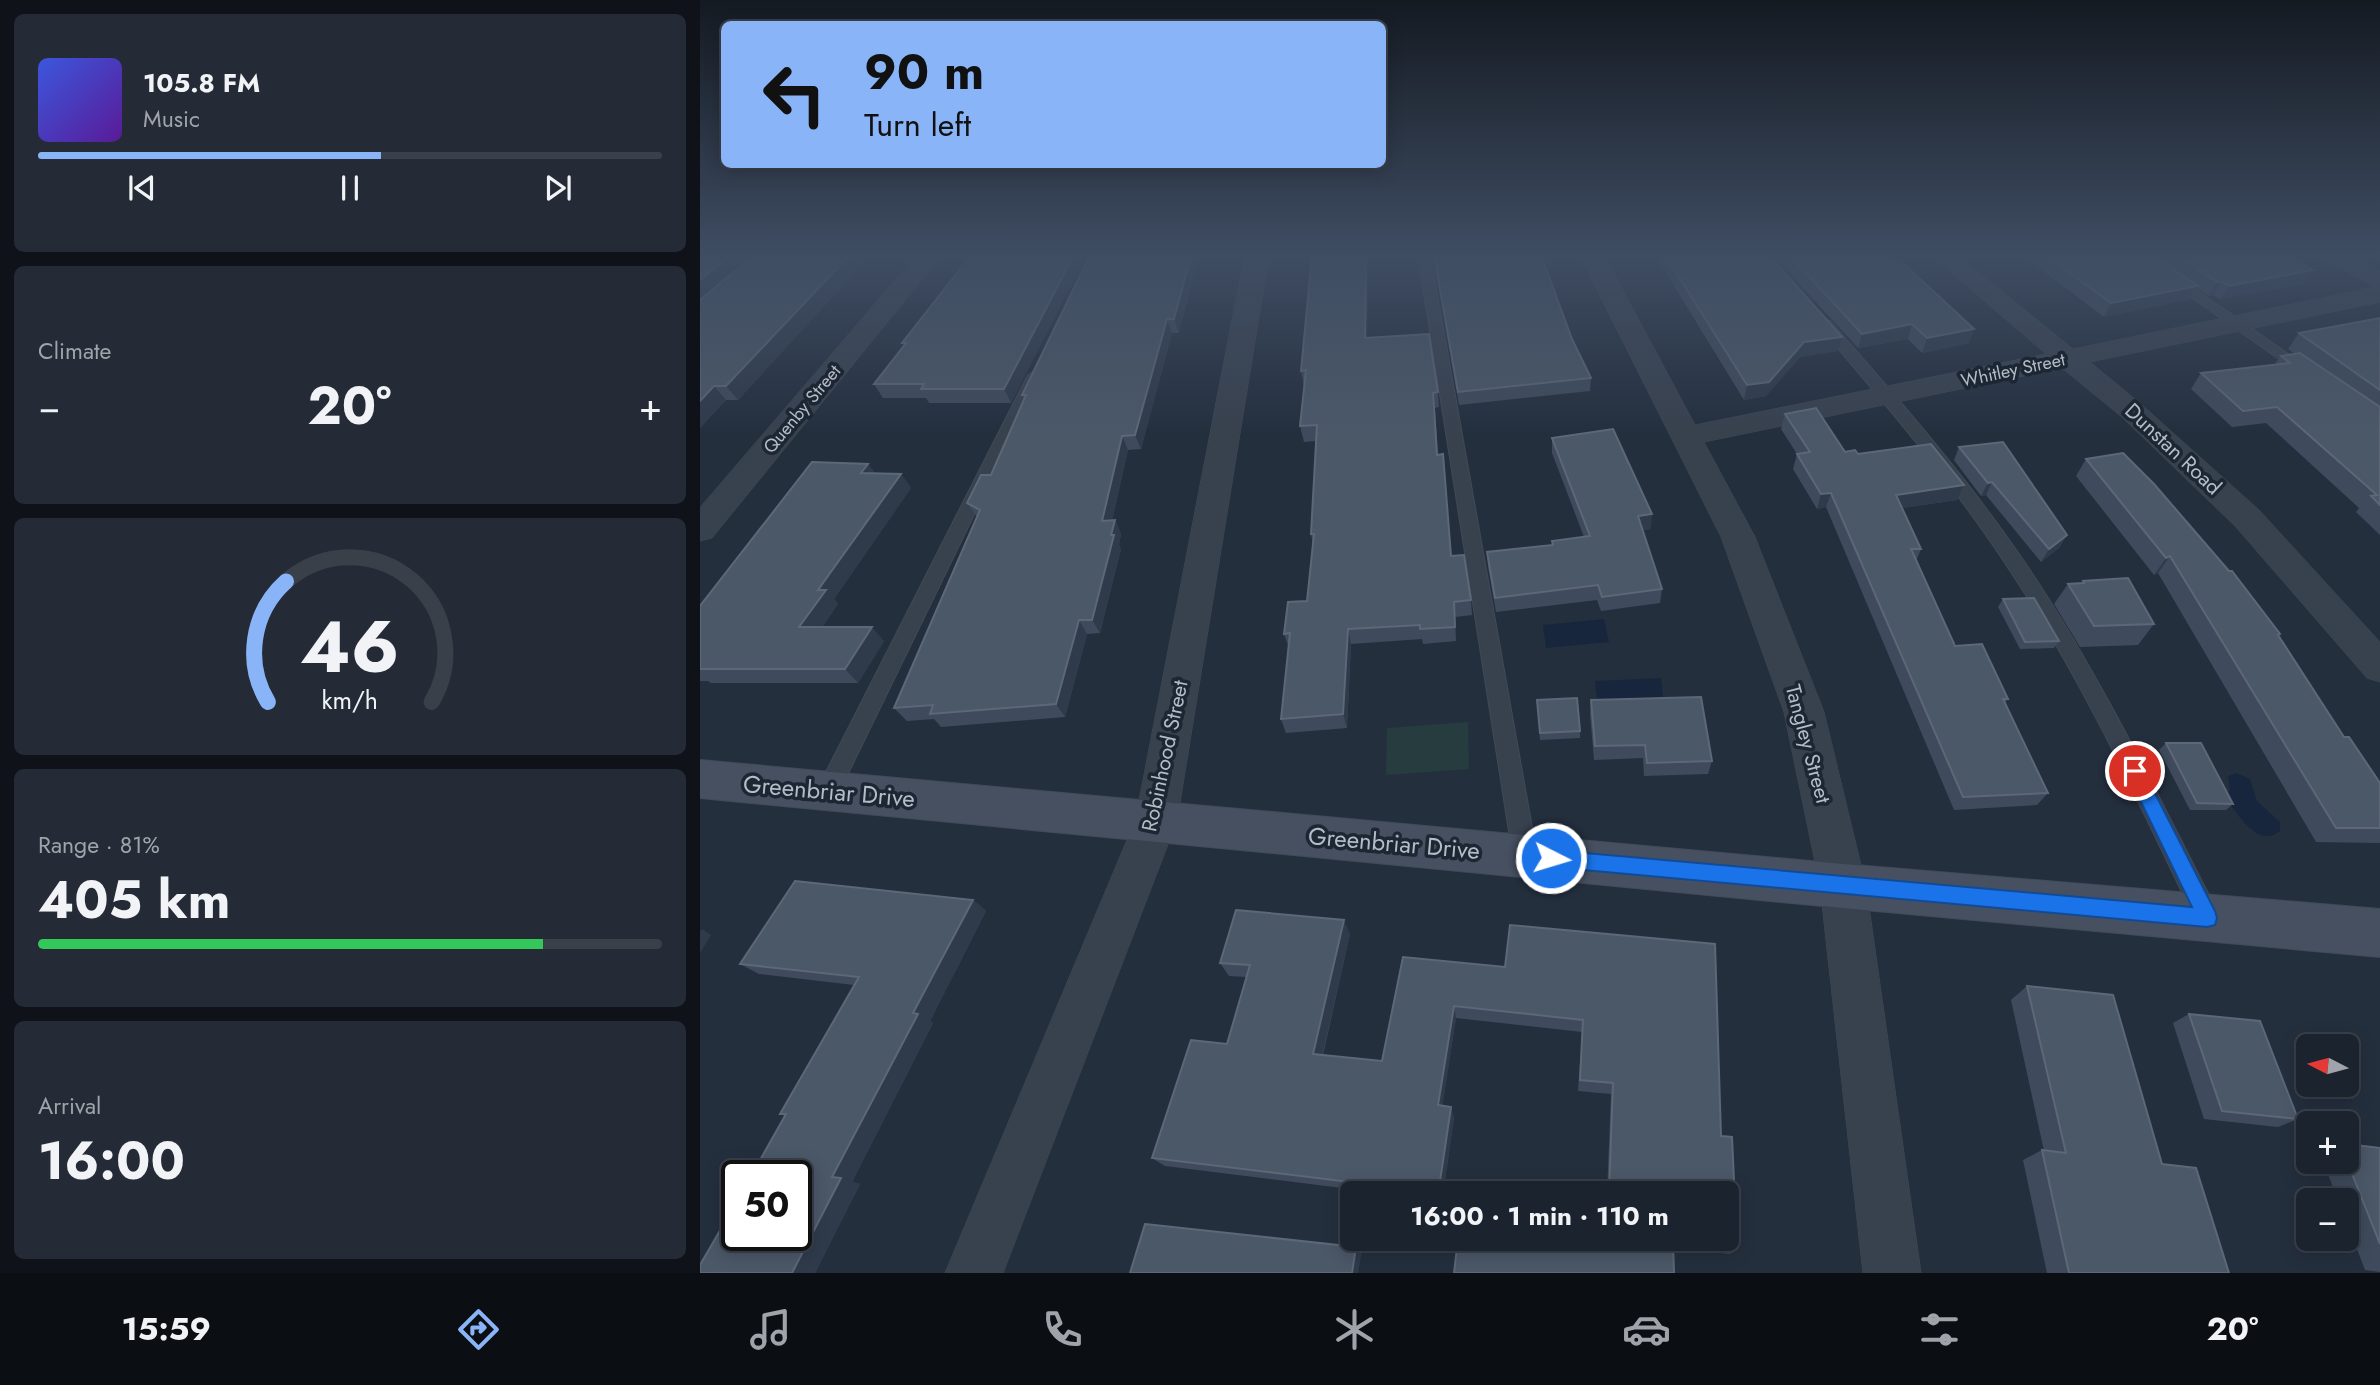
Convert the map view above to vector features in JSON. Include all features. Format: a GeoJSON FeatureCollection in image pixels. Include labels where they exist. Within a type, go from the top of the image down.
{"type":"FeatureCollection","features":[{"type":"Feature","properties":{"kind":"main road","name":"Greenbriar Drive"},"geometry":{"type":"LineString","coordinates":[[700,779],[1843,886],[2380,933]]}},
{"type":"Feature","properties":{"kind":"street","name":"Quenby Street"},"geometry":{"type":"LineString","coordinates":[[700,530],[880,314]]}},
{"type":"Feature","properties":{"kind":"street","name":"Robinhood Street"},"geometry":{"type":"LineString","coordinates":[[974,1273],[1156,821],[1246,314]]}},
{"type":"Feature","properties":{"kind":"street","name":"Tangley Street"},"geometry":{"type":"LineString","coordinates":[[1624,314],[1738,537],[1804,712],[1843,886],[1892,1273]]}},
{"type":"Feature","properties":{"kind":"street","name":"Dunstan Road"},"geometry":{"type":"LineString","coordinates":[[2014,314],[2132,411],[2247,518],[2380,667]]}},
{"type":"Feature","properties":{"kind":"street","name":"Whitley Street"},"geometry":{"type":"LineString","coordinates":[[1688,436],[2281,314]]}},
{"type":"Feature","properties":{"kind":"lane"},"geometry":{"type":"LineString","coordinates":[[1434,314],[1525,856]]}},
{"type":"Feature","properties":{"kind":"lane"},"geometry":{"type":"LineString","coordinates":[[2226,314],[2315,377]]}},
{"type":"Feature","properties":{"kind":"lane"},"geometry":{"type":"LineString","coordinates":[[1816,315],[1946,466],[2023,575],[2124,748],[2207,918]]}},
{"type":"Feature","properties":{"kind":"lane"},"geometry":{"type":"LineString","coordinates":[[828,791],[1046,353]]}},
{"type":"Feature","properties":{"kind":"green space"},"geometry":{"type":"Polygon","coordinates":[[[1468,722],[1469,769],[1386,775],[1387,728],[1468,722]]]}},
{"type":"Feature","properties":{"kind":"water"},"geometry":{"type":"Polygon","coordinates":[[[1604,619],[1609,642],[1546,648],[1543,625],[1604,619]]]}},
{"type":"Feature","properties":{"kind":"water"},"geometry":{"type":"Polygon","coordinates":[[[1661,678],[1663,697],[1597,700],[1595,681],[1661,678]]]}},
{"type":"Feature","properties":{"kind":"water"},"geometry":{"type":"Polygon","coordinates":[[[2236,773],[2250,779],[2257,801],[2280,822],[2280,831],[2271,836],[2255,832],[2224,796],[2230,790],[2228,776],[2236,773]]]}},
{"type":"Feature","properties":{"kind":"building"},"geometry":{"type":"Polygon","coordinates":[[[700,314],[794,314],[726,386],[714,386],[700,401],[700,314]]]}},
{"type":"Feature","properties":{"kind":"building"},"geometry":{"type":"Polygon","coordinates":[[[924,314],[1043,314],[1004,389],[921,389],[924,384],[874,384],[906,343],[902,343],[924,314]]]}},
{"type":"Feature","properties":{"kind":"building"},"geometry":{"type":"Polygon","coordinates":[[[1061,314],[1175,314],[1174,319],[1167,319],[1135,435],[1122,436],[1102,521],[1115,520],[1111,535],[1114,535],[1092,620],[1079,620],[1056,704],[930,714],[933,705],[894,708],[980,510],[967,503],[981,475],[991,475],[1026,395],[1022,395],[1061,314]]]}},
{"type":"Feature","properties":{"kind":"building"},"geometry":{"type":"Polygon","coordinates":[[[1306,314],[1365,314],[1365,338],[1429,334],[1438,392],[1433,393],[1437,455],[1443,454],[1451,556],[1464,555],[1471,600],[1454,602],[1455,627],[1420,629],[1420,625],[1348,629],[1343,714],[1281,719],[1290,633],[1284,634],[1288,602],[1307,601],[1314,534],[1311,534],[1317,425],[1300,426],[1306,370],[1301,371],[1306,314]]]}},
{"type":"Feature","properties":{"kind":"building"},"geometry":{"type":"Polygon","coordinates":[[[1444,314],[1563,314],[1591,378],[1458,392],[1444,314]]]}},
{"type":"Feature","properties":{"kind":"building"},"geometry":{"type":"Polygon","coordinates":[[[1702,314],[1822,314],[1842,337],[1804,342],[1769,382],[1747,385],[1702,314]]]}},
{"type":"Feature","properties":{"kind":"building"},"geometry":{"type":"Polygon","coordinates":[[[1844,314],[1958,314],[1974,329],[1927,338],[1912,324],[1862,334],[1844,314]]]}},
{"type":"Feature","properties":{"kind":"building"},"geometry":{"type":"Polygon","coordinates":[[[2380,318],[2380,390],[2299,333],[2380,318]]]}},
{"type":"Feature","properties":{"kind":"building"},"geometry":{"type":"Polygon","coordinates":[[[2300,353],[2380,407],[2380,505],[2371,496],[2377,495],[2277,407],[2243,411],[2201,373],[2290,363],[2281,356],[2300,353]]]}},
{"type":"Feature","properties":{"kind":"building"},"geometry":{"type":"Polygon","coordinates":[[[1816,408],[1845,452],[1855,450],[1858,454],[1931,444],[1964,485],[1896,495],[1921,549],[1911,549],[1955,646],[1982,644],[2008,699],[2003,699],[2048,793],[1963,797],[1831,493],[1821,494],[1797,454],[1810,452],[1785,414],[1816,408]]]}},
{"type":"Feature","properties":{"kind":"building"},"geometry":{"type":"Polygon","coordinates":[[[1613,429],[1652,514],[1638,516],[1662,589],[1602,597],[1598,585],[1495,598],[1487,552],[1553,545],[1552,541],[1590,536],[1552,438],[1613,429]]]}},
{"type":"Feature","properties":{"kind":"building"},"geometry":{"type":"Polygon","coordinates":[[[2003,442],[2067,535],[2049,549],[1959,447],[2003,442]]]}},
{"type":"Feature","properties":{"kind":"building"},"geometry":{"type":"Polygon","coordinates":[[[2123,453],[2154,484],[2229,571],[2232,571],[2280,634],[2278,635],[2344,737],[2349,737],[2380,783],[2380,828],[2336,828],[2170,556],[2166,558],[2086,459],[2123,453]]]}},
{"type":"Feature","properties":{"kind":"building"},"geometry":{"type":"Polygon","coordinates":[[[812,462],[868,464],[861,473],[901,474],[818,590],[826,590],[799,627],[872,627],[845,669],[700,669],[700,606],[812,462]]]}},
{"type":"Feature","properties":{"kind":"building"},"geometry":{"type":"Polygon","coordinates":[[[2128,578],[2154,624],[2094,626],[2068,584],[2084,583],[2083,581],[2128,578]]]}},
{"type":"Feature","properties":{"kind":"building"},"geometry":{"type":"Polygon","coordinates":[[[2034,598],[2059,641],[2025,642],[2003,599],[2034,598]]]}},
{"type":"Feature","properties":{"kind":"building"},"geometry":{"type":"Polygon","coordinates":[[[1701,697],[1712,761],[1647,763],[1645,745],[1595,746],[1591,700],[1701,697]]]}},
{"type":"Feature","properties":{"kind":"building"},"geometry":{"type":"Polygon","coordinates":[[[1577,698],[1580,731],[1540,733],[1537,700],[1577,698]]]}},
{"type":"Feature","properties":{"kind":"building"},"geometry":{"type":"Polygon","coordinates":[[[2166,743],[2201,743],[2233,804],[2197,803],[2166,743]]]}},
{"type":"Feature","properties":{"kind":"building"},"geometry":{"type":"Polygon","coordinates":[[[795,881],[973,900],[913,1013],[918,1014],[832,1177],[841,1178],[812,1234],[812,1160],[760,1160],[786,1114],[780,1114],[859,977],[740,964],[795,881]]]}},
{"type":"Feature","properties":{"kind":"building"},"geometry":{"type":"Polygon","coordinates":[[[1236,910],[1344,920],[1313,1054],[1382,1061],[1403,957],[1505,967],[1510,925],[1715,944],[1721,1136],[1732,1137],[1734,1181],[1609,1181],[1613,1083],[1580,1080],[1583,1020],[1454,1006],[1438,1105],[1451,1107],[1440,1181],[1342,1181],[1152,1158],[1191,1040],[1227,1044],[1250,965],[1220,963],[1236,910]]]}},
{"type":"Feature","properties":{"kind":"building"},"geometry":{"type":"Polygon","coordinates":[[[2027,986],[2113,995],[2162,1164],[2196,1168],[2229,1273],[2069,1273],[2042,1150],[2066,1153],[2027,986]]]}},
{"type":"Feature","properties":{"kind":"building"},"geometry":{"type":"Polygon","coordinates":[[[2189,1014],[2260,1021],[2296,1119],[2222,1111],[2189,1014]]]}},
{"type":"Feature","properties":{"kind":"building"},"geometry":{"type":"Polygon","coordinates":[[[2359,1145],[2380,1148],[2380,1244],[2359,1188],[2352,1174],[2359,1174],[2359,1145]]]}},
{"type":"Feature","properties":{"kind":"building"},"geometry":{"type":"Polygon","coordinates":[[[1145,1224],[1340,1245],[1340,1251],[1355,1251],[1352,1273],[1130,1273],[1145,1224]]]}},
{"type":"Feature","properties":{"kind":"building"},"geometry":{"type":"Polygon","coordinates":[[[721,1229],[721,1251],[803,1251],[792,1273],[700,1273],[700,1265],[721,1229]]]}},
{"type":"Feature","properties":{"kind":"building"},"geometry":{"type":"Polygon","coordinates":[[[1457,1251],[1673,1251],[1674,1273],[1454,1273],[1457,1251]]]}},
{"type":"Feature","properties":{"kind":"route"},"geometry":{"type":"LineString","coordinates":[[1551,858],[2207,918],[2135,771]]}}]}
